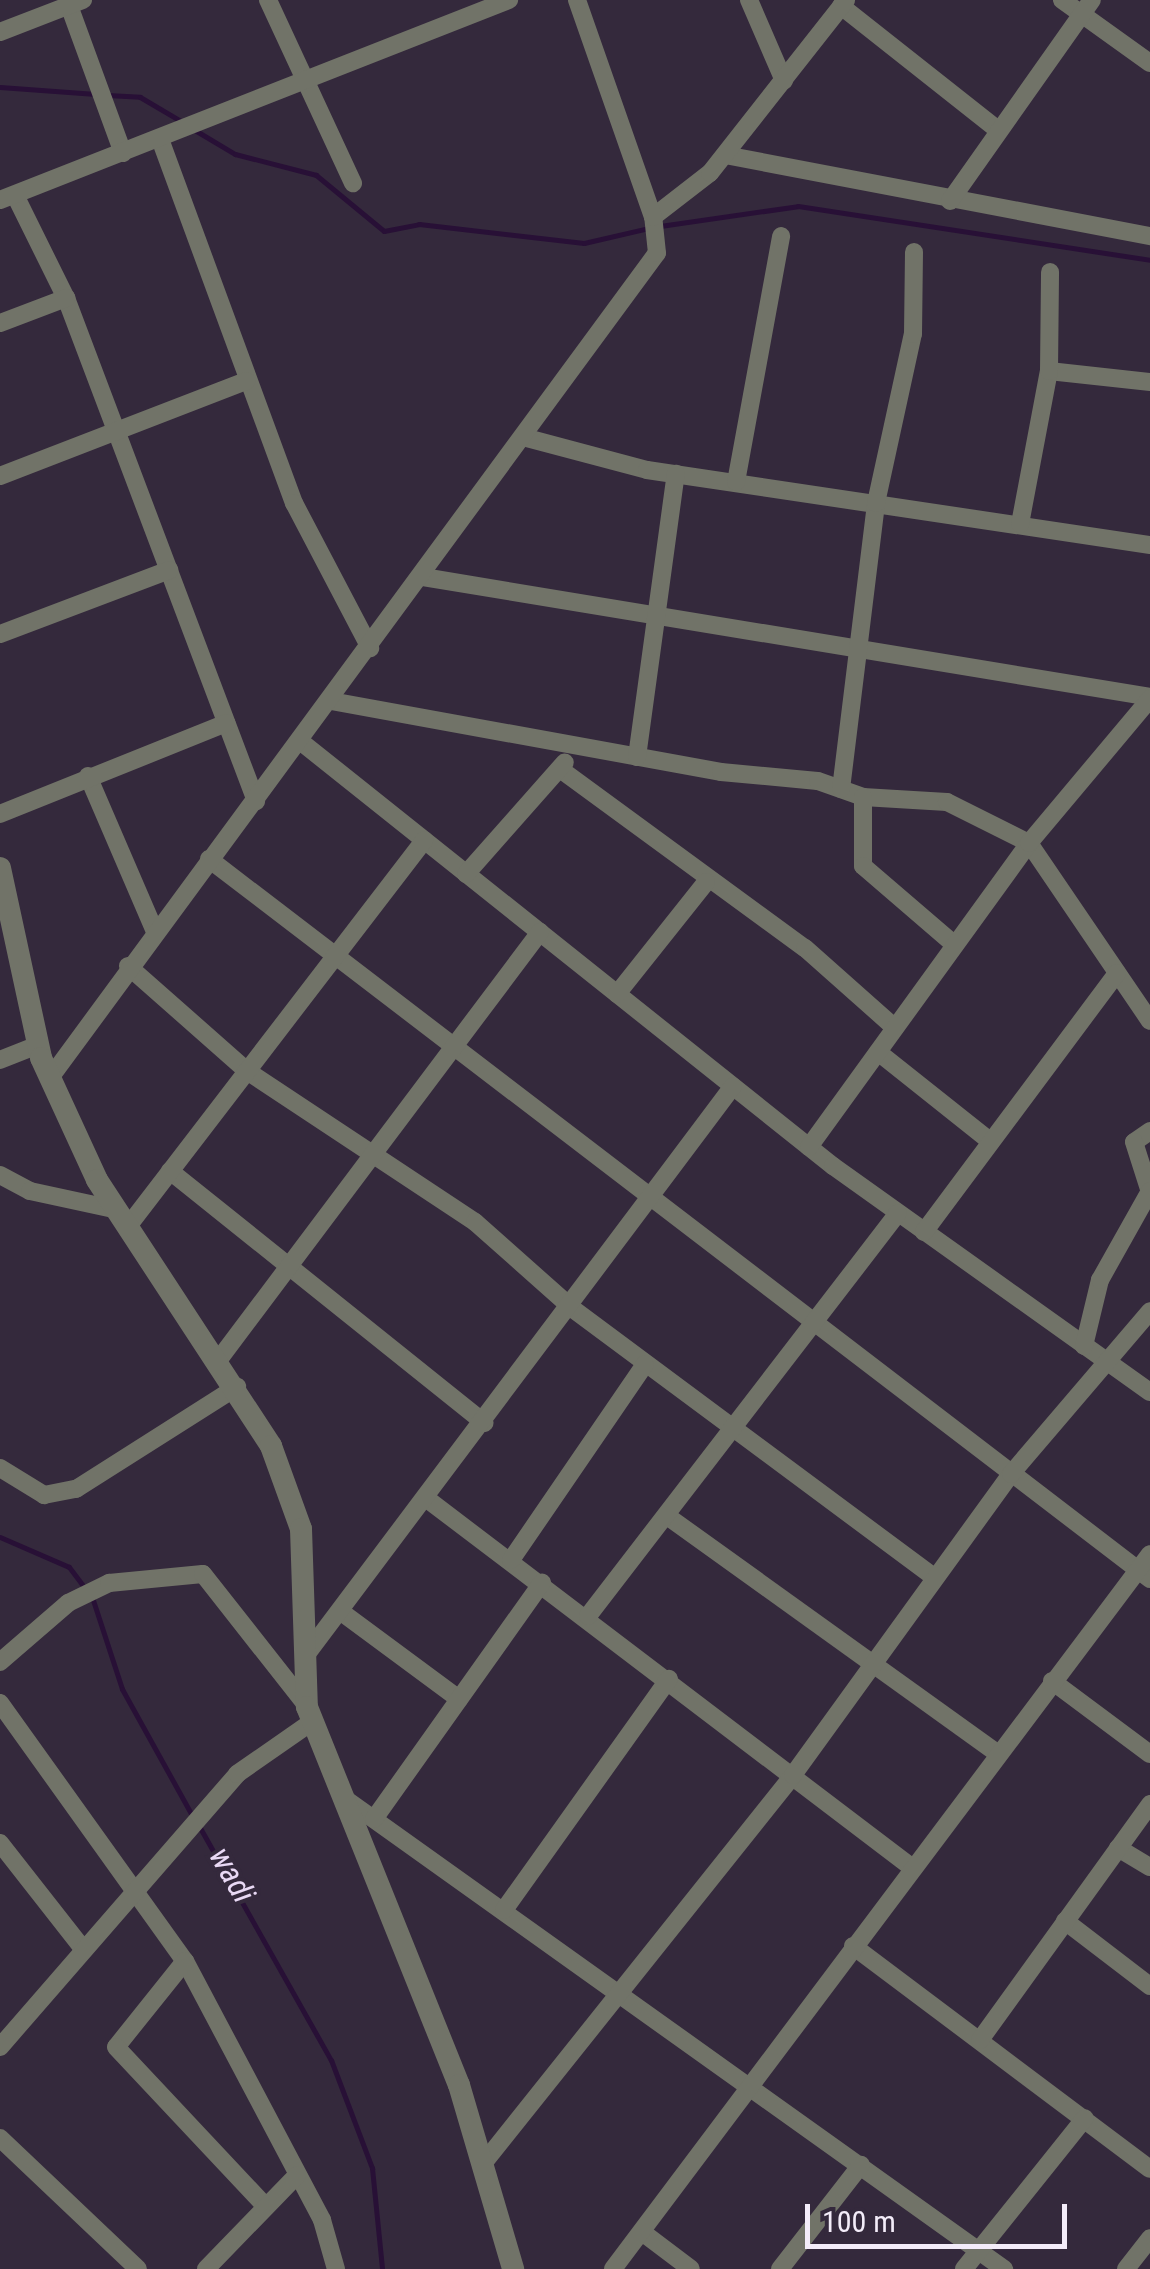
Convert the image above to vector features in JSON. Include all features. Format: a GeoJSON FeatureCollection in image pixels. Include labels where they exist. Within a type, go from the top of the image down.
{"type":"FeatureCollection","features":[{"type":"Feature","properties":{"kind":"street"},"geometry":{"type":"LineString","coordinates":[[268,0],[303,83],[353,183]]}},
{"type":"Feature","properties":{"kind":"street"},"geometry":{"type":"LineString","coordinates":[[256,801],[66,298],[8,197],[510,0]]}},
{"type":"Feature","properties":{"kind":"street"},"geometry":{"type":"LineString","coordinates":[[0,1060],[43,1061],[128,966],[423,577],[657,253],[653,217],[577,0]]}},
{"type":"Feature","properties":{"kind":"street"},"geometry":{"type":"LineString","coordinates":[[749,0],[784,81]]}},
{"type":"Feature","properties":{"kind":"street"},"geometry":{"type":"LineString","coordinates":[[1062,0],[1086,7],[1150,64]]}},
{"type":"Feature","properties":{"kind":"street"},"geometry":{"type":"LineString","coordinates":[[0,32],[73,2],[123,153]]}},
{"type":"Feature","properties":{"kind":"street"},"geometry":{"type":"LineString","coordinates":[[653,217],[725,156],[843,3],[998,131]]}},
{"type":"Feature","properties":{"kind":"street"},"geometry":{"type":"LineString","coordinates":[[950,202],[1086,7]]}},
{"type":"Feature","properties":{"kind":"street"},"geometry":{"type":"LineString","coordinates":[[160,139],[294,503],[370,648]]}},
{"type":"Feature","properties":{"kind":"street"},"geometry":{"type":"LineString","coordinates":[[725,156],[950,202],[1150,236]]}},
{"type":"Feature","properties":{"kind":"street"},"geometry":{"type":"LineString","coordinates":[[736,482],[781,236]]}},
{"type":"Feature","properties":{"kind":"street"},"geometry":{"type":"LineString","coordinates":[[842,789],[876,502],[914,334],[914,252]]}},
{"type":"Feature","properties":{"kind":"street"},"geometry":{"type":"LineString","coordinates":[[1020,524],[1050,371],[1050,272]]}},
{"type":"Feature","properties":{"kind":"street"},"geometry":{"type":"LineString","coordinates":[[0,323],[66,298]]}},
{"type":"Feature","properties":{"kind":"street"},"geometry":{"type":"LineString","coordinates":[[1050,371],[1150,382]]}},
{"type":"Feature","properties":{"kind":"street"},"geometry":{"type":"LineString","coordinates":[[0,476],[246,380]]}},
{"type":"Feature","properties":{"kind":"street"},"geometry":{"type":"LineString","coordinates":[[522,437],[676,474],[1150,545]]}},
{"type":"Feature","properties":{"kind":"street"},"geometry":{"type":"LineString","coordinates":[[637,757],[676,474]]}},
{"type":"Feature","properties":{"kind":"street"},"geometry":{"type":"LineString","coordinates":[[0,634],[168,570]]}},
{"type":"Feature","properties":{"kind":"street"},"geometry":{"type":"LineString","coordinates":[[423,577],[1150,698]]}},
{"type":"Feature","properties":{"kind":"street"},"geometry":{"type":"LineString","coordinates":[[809,1147],[1030,843],[1150,698]]}},
{"type":"Feature","properties":{"kind":"street"},"geometry":{"type":"LineString","coordinates":[[330,700],[578,748],[842,789],[862,796],[947,802],[1030,843],[1150,1021]]}},
{"type":"Feature","properties":{"kind":"street"},"geometry":{"type":"LineString","coordinates":[[0,814],[226,723]]}},
{"type":"Feature","properties":{"kind":"street"},"geometry":{"type":"LineString","coordinates":[[300,742],[809,1147],[1150,1392]]}},
{"type":"Feature","properties":{"kind":"street"},"geometry":{"type":"LineString","coordinates":[[466,874],[578,748]]}},
{"type":"Feature","properties":{"kind":"street"},"geometry":{"type":"LineString","coordinates":[[560,769],[706,882],[804,948],[895,1028]]}},
{"type":"Feature","properties":{"kind":"street"},"geometry":{"type":"LineString","coordinates":[[88,776],[154,929]]}},
{"type":"Feature","properties":{"kind":"street"},"geometry":{"type":"LineString","coordinates":[[862,796],[863,866],[955,946]]}},
{"type":"Feature","properties":{"kind":"street"},"geometry":{"type":"LineString","coordinates":[[123,1218],[170,1171],[424,840]]}},
{"type":"Feature","properties":{"kind":"street"},"geometry":{"type":"LineString","coordinates":[[209,858],[450,1052],[1144,1574]]}},
{"type":"Feature","properties":{"kind":"street"},"geometry":{"type":"LineString","coordinates":[[0,868],[43,1061],[123,1218],[237,1387],[301,1529],[310,1714]]}},
{"type":"Feature","properties":{"kind":"street"},"geometry":{"type":"LineString","coordinates":[[617,994],[706,882]]}},
{"type":"Feature","properties":{"kind":"street"},"geometry":{"type":"LineString","coordinates":[[220,1358],[540,932]]}},
{"type":"Feature","properties":{"kind":"street"},"geometry":{"type":"LineString","coordinates":[[128,966],[247,1070],[475,1222],[573,1309],[644,1364],[934,1577]]}},
{"type":"Feature","properties":{"kind":"street"},"geometry":{"type":"LineString","coordinates":[[924,1232],[1117,973]]}},
{"type":"Feature","properties":{"kind":"street"},"geometry":{"type":"LineString","coordinates":[[878,1052],[991,1142]]}},
{"type":"Feature","properties":{"kind":"street"},"geometry":{"type":"LineString","coordinates":[[306,1655],[573,1309],[733,1086]]}},
{"type":"Feature","properties":{"kind":"street"},"geometry":{"type":"LineString","coordinates":[[1084,1346],[1100,1280],[1150,1191],[1134,1142],[1150,1132]]}},
{"type":"Feature","properties":{"kind":"street"},"geometry":{"type":"LineString","coordinates":[[170,1171],[485,1424]]}},
{"type":"Feature","properties":{"kind":"street"},"geometry":{"type":"LineString","coordinates":[[0,1175],[30,1192],[123,1218]]}},
{"type":"Feature","properties":{"kind":"street"},"geometry":{"type":"LineString","coordinates":[[588,1616],[898,1213]]}},
{"type":"Feature","properties":{"kind":"street"},"geometry":{"type":"LineString","coordinates":[[482,2164],[624,1995],[793,1775],[1011,1474],[1102,1359],[1150,1311]]}},
{"type":"Feature","properties":{"kind":"street"},"geometry":{"type":"LineString","coordinates":[[510,1560],[644,1364]]}},
{"type":"Feature","properties":{"kind":"street"},"geometry":{"type":"LineString","coordinates":[[0,1468],[44,1496],[76,1489],[237,1387]]}},
{"type":"Feature","properties":{"kind":"street"},"geometry":{"type":"LineString","coordinates":[[427,1498],[588,1616],[910,1866]]}},
{"type":"Feature","properties":{"kind":"street"},"geometry":{"type":"LineString","coordinates":[[668,1516],[997,1753]]}},
{"type":"Feature","properties":{"kind":"street"},"geometry":{"type":"LineString","coordinates":[[612,2269],[910,1866],[1052,1681],[1144,1574],[1150,1554]]}},
{"type":"Feature","properties":{"kind":"street"},"geometry":{"type":"LineString","coordinates":[[0,1662],[68,1602],[109,1582],[203,1574],[310,1714],[482,2164],[514,2269]]}},
{"type":"Feature","properties":{"kind":"street"},"geometry":{"type":"LineString","coordinates":[[374,1819],[542,1583]]}},
{"type":"Feature","properties":{"kind":"street"},"geometry":{"type":"LineString","coordinates":[[340,1610],[459,1699]]}},
{"type":"Feature","properties":{"kind":"street"},"geometry":{"type":"LineString","coordinates":[[504,1910],[668,1679]]}},
{"type":"Feature","properties":{"kind":"street"},"geometry":{"type":"LineString","coordinates":[[1052,1681],[1150,1754]]}},
{"type":"Feature","properties":{"kind":"street"},"geometry":{"type":"LineString","coordinates":[[0,1703],[143,1890],[185,1961],[296,2175],[336,2269]]}},
{"type":"Feature","properties":{"kind":"street"},"geometry":{"type":"LineString","coordinates":[[0,2047],[84,1950],[143,1890],[238,1774],[310,1714]]}},
{"type":"Feature","properties":{"kind":"street"},"geometry":{"type":"LineString","coordinates":[[344,1798],[1004,2269]]}},
{"type":"Feature","properties":{"kind":"street"},"geometry":{"type":"LineString","coordinates":[[980,2040],[1150,1804]]}},
{"type":"Feature","properties":{"kind":"street"},"geometry":{"type":"LineString","coordinates":[[0,1843],[84,1950]]}},
{"type":"Feature","properties":{"kind":"street"},"geometry":{"type":"LineString","coordinates":[[1118,1848],[1150,1867]]}},
{"type":"Feature","properties":{"kind":"street"},"geometry":{"type":"LineString","coordinates":[[1065,1921],[1150,1986]]}},
{"type":"Feature","properties":{"kind":"street"},"geometry":{"type":"LineString","coordinates":[[853,1946],[1150,2168]]}},
{"type":"Feature","properties":{"kind":"street"},"geometry":{"type":"LineString","coordinates":[[185,1961],[116,2048],[266,2207]]}},
{"type":"Feature","properties":{"kind":"street"},"geometry":{"type":"LineString","coordinates":[[964,2269],[1086,2118]]}},
{"type":"Feature","properties":{"kind":"street"},"geometry":{"type":"LineString","coordinates":[[0,2138],[138,2269]]}},
{"type":"Feature","properties":{"kind":"street"},"geometry":{"type":"LineString","coordinates":[[780,2269],[861,2165]]}},
{"type":"Feature","properties":{"kind":"street"},"geometry":{"type":"LineString","coordinates":[[206,2269],[296,2175]]}},
{"type":"Feature","properties":{"kind":"street"},"geometry":{"type":"LineString","coordinates":[[642,2232],[690,2269]]}},
{"type":"Feature","properties":{"kind":"street"},"geometry":{"type":"LineString","coordinates":[[1126,2269],[1150,2238]]}},
{"type":"Feature","properties":{"kind":"waterway"},"geometry":{"type":"LineString","coordinates":[[0,87],[96,94]]}},
{"type":"Feature","properties":{"kind":"waterway"},"geometry":{"type":"LineString","coordinates":[[107,95],[140,97],[184,123]]}},
{"type":"Feature","properties":{"kind":"waterway"},"geometry":{"type":"LineString","coordinates":[[193,129],[235,154],[316,175],[384,231],[419,224],[584,243],[649,228]]}},
{"type":"Feature","properties":{"kind":"waterway"},"geometry":{"type":"LineString","coordinates":[[660,226],[798,206],[1150,260]]}},
{"type":"Feature","properties":{"kind":"waterway","name":"wadi"},"geometry":{"type":"LineString","coordinates":[[0,1537],[69,1567],[85,1588]]}},
{"type":"Feature","properties":{"kind":"waterway","name":"wadi"},"geometry":{"type":"LineString","coordinates":[[92,1597],[122,1689],[193,1817]]}},
{"type":"Feature","properties":{"kind":"waterway","name":"wadi"},"geometry":{"type":"LineString","coordinates":[[199,1826],[331,2060],[372,2168],[382,2269]]}}]}
